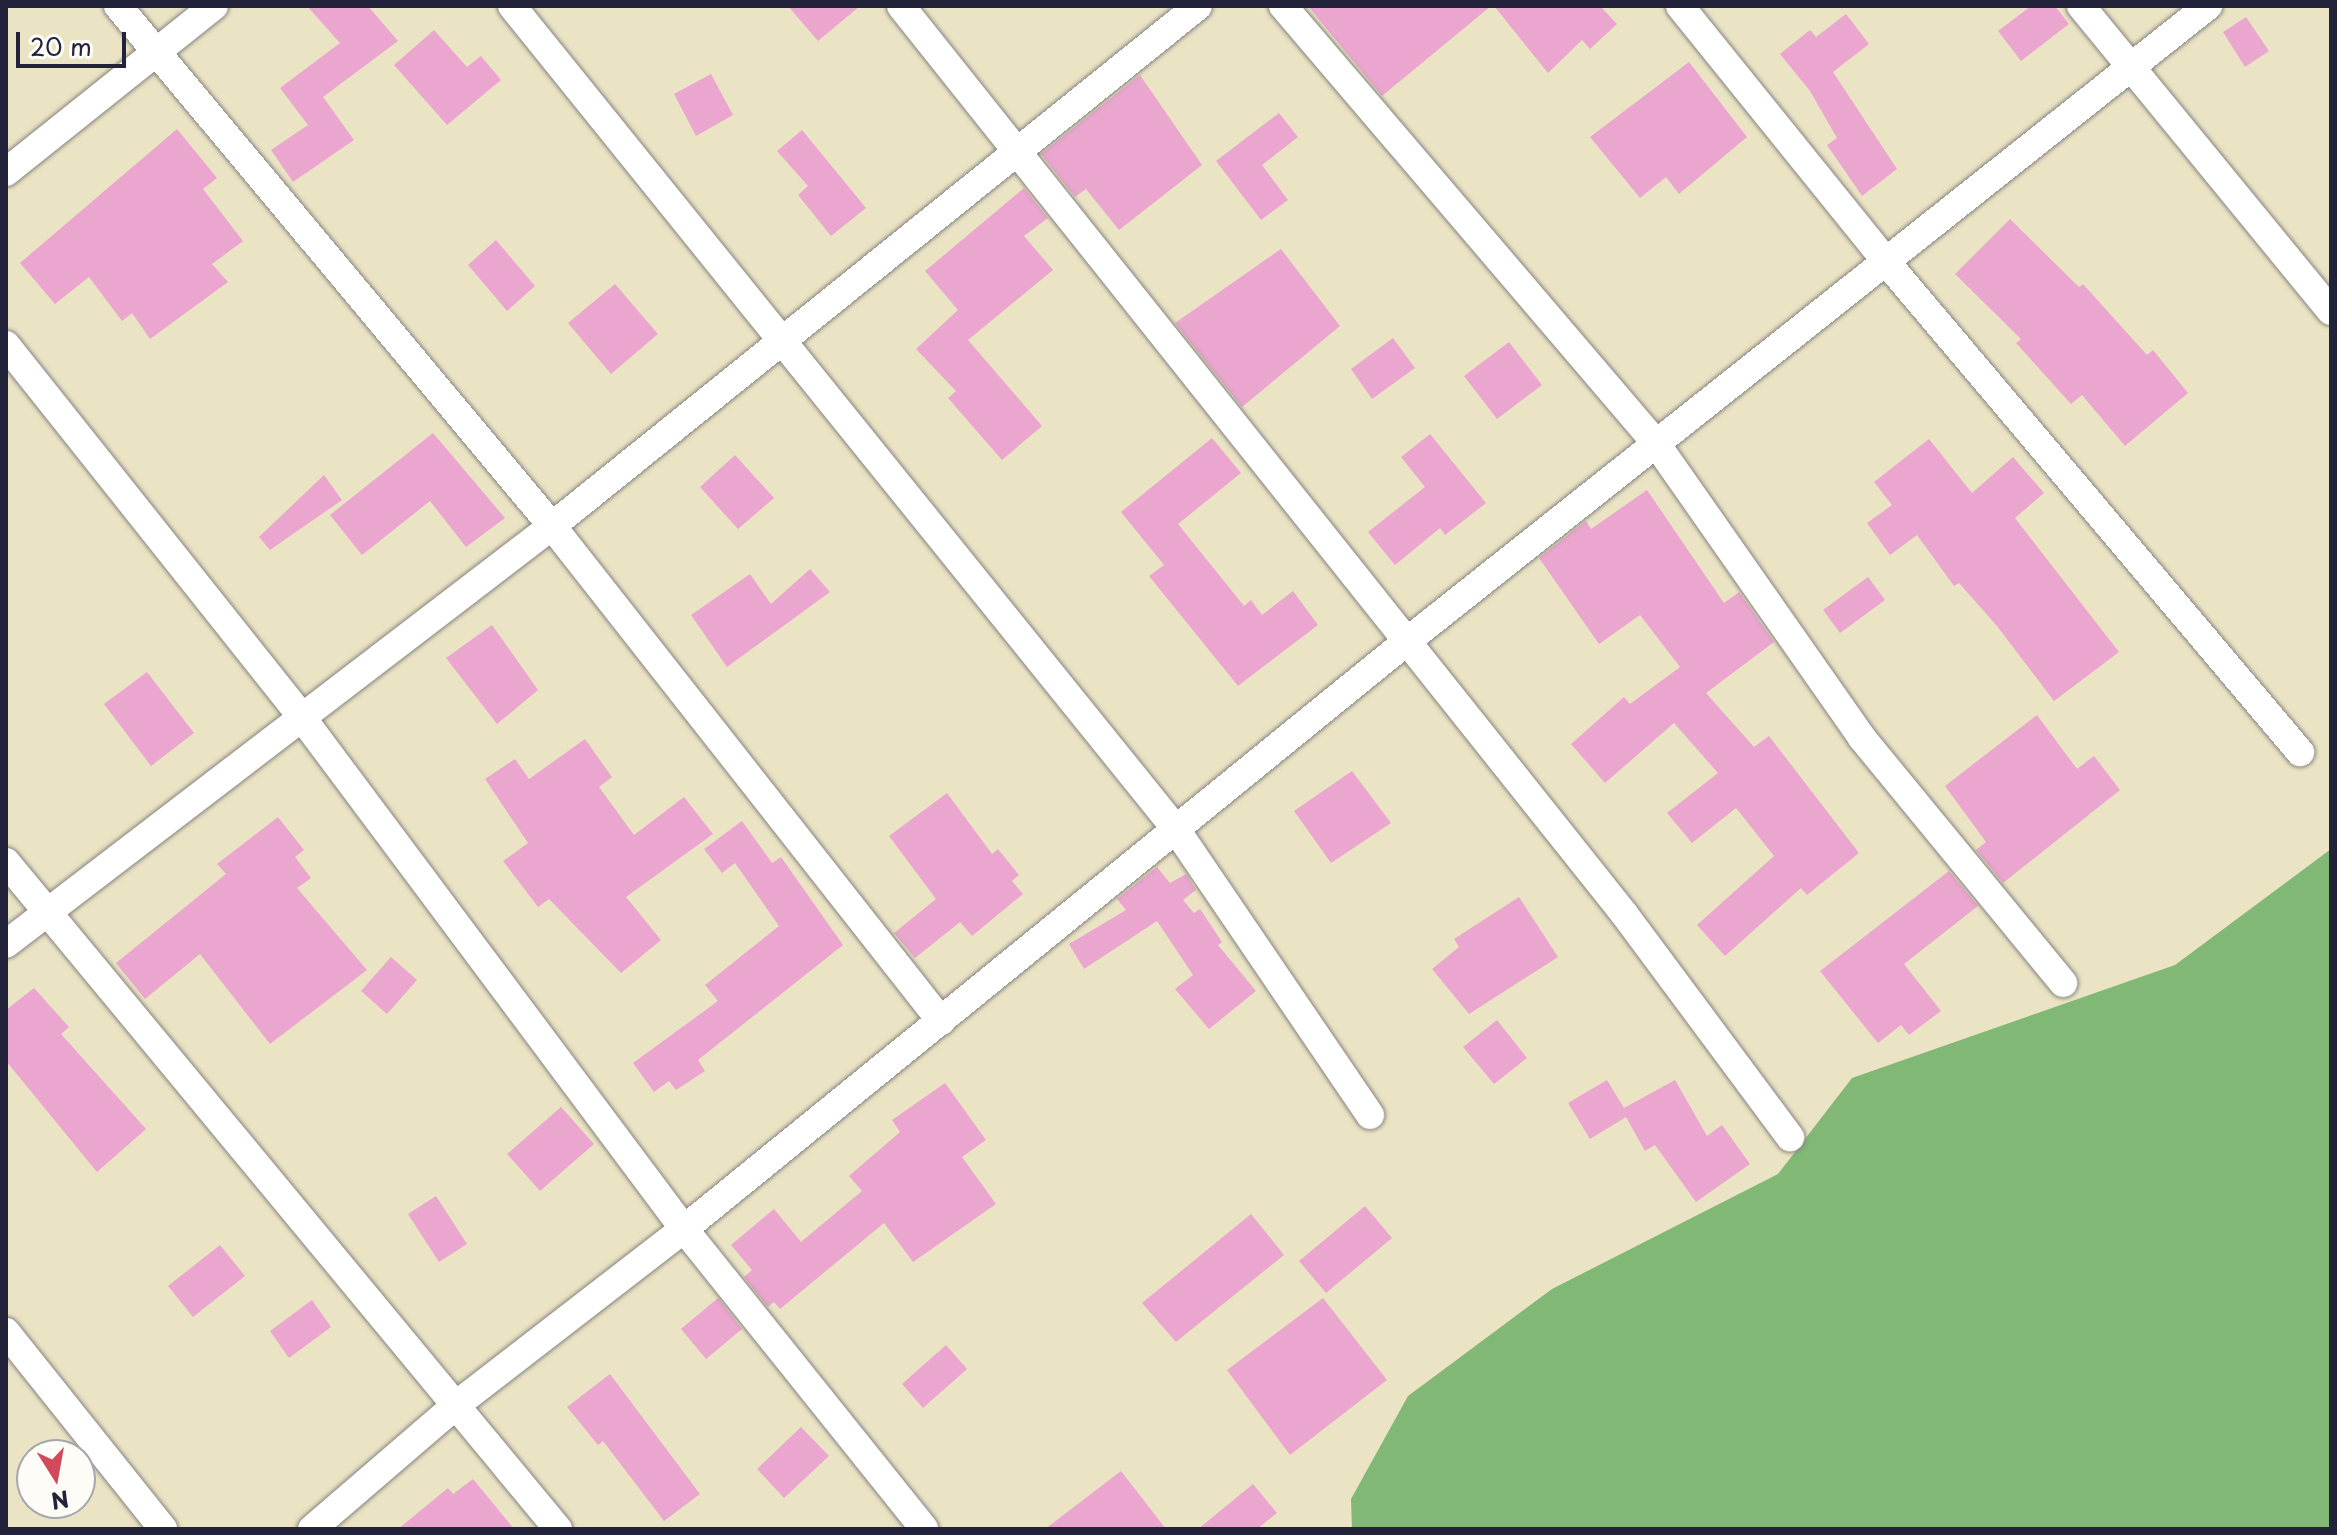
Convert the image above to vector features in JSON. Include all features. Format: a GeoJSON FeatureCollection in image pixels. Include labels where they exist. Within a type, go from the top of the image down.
{"type":"FeatureCollection","features":[{"type":"Feature","properties":{"kind":"street"},"geometry":{"type":"LineString","coordinates":[[118,6],[552,526],[941,1021]]}},
{"type":"Feature","properties":{"kind":"street"},"geometry":{"type":"LineString","coordinates":[[6,172],[214,6]]}},
{"type":"Feature","properties":{"kind":"street"},"geometry":{"type":"LineString","coordinates":[[512,6],[783,337],[1175,828],[1370,1115]]}},
{"type":"Feature","properties":{"kind":"street"},"geometry":{"type":"LineString","coordinates":[[901,6],[1014,152],[1625,915],[1790,1137]]}},
{"type":"Feature","properties":{"kind":"street"},"geometry":{"type":"LineString","coordinates":[[6,944],[552,526],[1198,6]]}},
{"type":"Feature","properties":{"kind":"street"},"geometry":{"type":"LineString","coordinates":[[1283,6],[1655,442],[1862,738],[2063,983]]}},
{"type":"Feature","properties":{"kind":"street"},"geometry":{"type":"LineString","coordinates":[[1680,6],[1888,264],[2300,752]]}},
{"type":"Feature","properties":{"kind":"street"},"geometry":{"type":"LineString","coordinates":[[2081,6],[2331,311]]}},
{"type":"Feature","properties":{"kind":"street"},"geometry":{"type":"LineString","coordinates":[[312,1529],[456,1405],[684,1229],[1655,442],[1888,264],[2208,6]]}},
{"type":"Feature","properties":{"kind":"street"},"geometry":{"type":"LineString","coordinates":[[6,345],[303,719],[684,1229],[924,1529]]}},
{"type":"Feature","properties":{"kind":"street"},"geometry":{"type":"LineString","coordinates":[[6,862],[558,1529]]}},
{"type":"Feature","properties":{"kind":"street"},"geometry":{"type":"LineString","coordinates":[[6,1332],[163,1529]]}},
{"type":"Feature","properties":{"kind":"green space"},"geometry":{"type":"Polygon","coordinates":[[[2331,849],[2331,1529],[1352,1529],[1351,1499],[1408,1396],[1552,1289],[1778,1174],[1852,1078],[2175,965],[2331,849]]]}},
{"type":"Feature","properties":{"kind":"building"},"geometry":{"type":"Polygon","coordinates":[[[307,6],[368,6],[398,41],[323,97],[354,140],[293,182],[271,150],[308,125],[280,88],[340,43],[307,6]]]}},
{"type":"Feature","properties":{"kind":"building"},"geometry":{"type":"Polygon","coordinates":[[[788,6],[860,6],[818,41],[788,6]]]}},
{"type":"Feature","properties":{"kind":"building"},"geometry":{"type":"Polygon","coordinates":[[[1308,6],[1491,6],[1382,96],[1308,6]]]}},
{"type":"Feature","properties":{"kind":"building"},"geometry":{"type":"Polygon","coordinates":[[[1494,6],[1600,6],[1617,24],[1590,49],[1582,40],[1548,73],[1494,6]]]}},
{"type":"Feature","properties":{"kind":"building"},"geometry":{"type":"Polygon","coordinates":[[[2031,6],[2055,6],[2069,24],[2021,61],[1998,31],[2031,6]]]}},
{"type":"Feature","properties":{"kind":"building"},"geometry":{"type":"Polygon","coordinates":[[[1846,14],[1869,44],[1833,72],[1897,169],[1862,196],[1827,145],[1837,138],[1810,91],[1780,54],[1810,30],[1816,37],[1846,14]]]}},
{"type":"Feature","properties":{"kind":"building"},"geometry":{"type":"Polygon","coordinates":[[[2246,17],[2269,51],[2245,67],[2223,32],[2246,17]]]}},
{"type":"Feature","properties":{"kind":"building"},"geometry":{"type":"Polygon","coordinates":[[[434,30],[467,67],[481,56],[501,80],[447,125],[394,65],[434,30]]]}},
{"type":"Feature","properties":{"kind":"building"},"geometry":{"type":"Polygon","coordinates":[[[1689,62],[1747,137],[1679,194],[1666,177],[1640,198],[1590,137],[1689,62]]]}},
{"type":"Feature","properties":{"kind":"building"},"geometry":{"type":"Polygon","coordinates":[[[711,74],[733,115],[696,136],[674,94],[711,74]]]}},
{"type":"Feature","properties":{"kind":"building"},"geometry":{"type":"Polygon","coordinates":[[[1140,75],[1202,165],[1119,230],[1086,189],[1075,197],[1041,154],[1140,75]]]}},
{"type":"Feature","properties":{"kind":"building"},"geometry":{"type":"Polygon","coordinates":[[[1279,113],[1298,137],[1262,165],[1288,200],[1261,220],[1216,161],[1279,113]]]}},
{"type":"Feature","properties":{"kind":"building"},"geometry":{"type":"Polygon","coordinates":[[[177,129],[217,178],[203,189],[243,241],[212,264],[228,282],[150,339],[132,313],[122,321],[89,277],[55,304],[20,263],[177,129]]]}},
{"type":"Feature","properties":{"kind":"building"},"geometry":{"type":"Polygon","coordinates":[[[802,130],[866,208],[831,236],[798,195],[808,186],[777,151],[802,130]]]}},
{"type":"Feature","properties":{"kind":"building"},"geometry":{"type":"Polygon","coordinates":[[[1024,188],[1048,218],[1024,236],[1053,270],[968,340],[1042,426],[1002,460],[948,398],[956,391],[916,349],[958,310],[925,271],[1024,188]]]}},
{"type":"Feature","properties":{"kind":"building"},"geometry":{"type":"Polygon","coordinates":[[[2010,219],[2079,287],[2083,284],[2147,355],[2153,350],[2188,393],[2125,446],[2082,395],[2071,404],[2016,343],[2021,339],[1955,274],[2010,219]]]}},
{"type":"Feature","properties":{"kind":"building"},"geometry":{"type":"Polygon","coordinates":[[[496,240],[535,286],[507,311],[468,265],[496,240]]]}},
{"type":"Feature","properties":{"kind":"building"},"geometry":{"type":"Polygon","coordinates":[[[1281,249],[1340,326],[1242,407],[1175,323],[1281,249]]]}},
{"type":"Feature","properties":{"kind":"building"},"geometry":{"type":"Polygon","coordinates":[[[615,284],[658,334],[611,374],[568,323],[615,284]]]}},
{"type":"Feature","properties":{"kind":"building"},"geometry":{"type":"Polygon","coordinates":[[[1393,338],[1415,368],[1372,399],[1351,369],[1393,338]]]}},
{"type":"Feature","properties":{"kind":"building"},"geometry":{"type":"Polygon","coordinates":[[[1509,342],[1542,385],[1497,419],[1464,376],[1509,342]]]}},
{"type":"Feature","properties":{"kind":"building"},"geometry":{"type":"Polygon","coordinates":[[[433,433],[505,518],[466,547],[430,501],[362,555],[330,515],[433,433]]]}},
{"type":"Feature","properties":{"kind":"building"},"geometry":{"type":"Polygon","coordinates":[[[1430,434],[1486,503],[1445,535],[1440,528],[1395,565],[1368,532],[1425,487],[1401,457],[1430,434]]]}},
{"type":"Feature","properties":{"kind":"building"},"geometry":{"type":"Polygon","coordinates":[[[1212,438],[1241,473],[1178,524],[1244,606],[1251,600],[1262,615],[1293,591],[1318,625],[1238,686],[1149,576],[1164,565],[1121,512],[1212,438]]]}},
{"type":"Feature","properties":{"kind":"building"},"geometry":{"type":"Polygon","coordinates":[[[1929,439],[1972,493],[2013,457],[2044,493],[2015,518],[2119,652],[2054,701],[1997,626],[1959,583],[1954,586],[1917,535],[1890,555],[1867,523],[1892,505],[1874,482],[1929,439]]]}},
{"type":"Feature","properties":{"kind":"building"},"geometry":{"type":"Polygon","coordinates":[[[735,455],[774,498],[738,529],[700,487],[735,455]]]}},
{"type":"Feature","properties":{"kind":"building"},"geometry":{"type":"Polygon","coordinates":[[[324,475],[342,500],[270,550],[259,537],[324,475]]]}},
{"type":"Feature","properties":{"kind":"building"},"geometry":{"type":"Polygon","coordinates":[[[1647,490],[1724,603],[1739,592],[1774,642],[1706,693],[1754,747],[1769,736],[1859,853],[1807,895],[1801,888],[1725,956],[1697,925],[1774,856],[1736,808],[1692,843],[1667,813],[1718,773],[1674,723],[1605,783],[1571,744],[1624,697],[1630,704],[1680,667],[1640,615],[1599,644],[1539,558],[1586,521],[1591,529],[1647,490]]]}},
{"type":"Feature","properties":{"kind":"building"},"geometry":{"type":"Polygon","coordinates":[[[810,569],[830,592],[727,667],[691,615],[750,574],[771,604],[810,569]]]}},
{"type":"Feature","properties":{"kind":"building"},"geometry":{"type":"Polygon","coordinates":[[[1868,577],[1885,600],[1840,633],[1823,610],[1868,577]]]}},
{"type":"Feature","properties":{"kind":"building"},"geometry":{"type":"Polygon","coordinates":[[[492,625],[538,690],[497,724],[446,658],[492,625]]]}},
{"type":"Feature","properties":{"kind":"building"},"geometry":{"type":"Polygon","coordinates":[[[147,672],[194,733],[151,766],[104,704],[147,672]]]}},
{"type":"Feature","properties":{"kind":"building"},"geometry":{"type":"Polygon","coordinates":[[[2037,715],[2077,769],[2094,756],[2120,790],[2003,883],[1976,850],[1986,842],[1945,786],[2037,715]]]}},
{"type":"Feature","properties":{"kind":"building"},"geometry":{"type":"Polygon","coordinates":[[[585,739],[612,777],[599,787],[634,835],[684,797],[713,834],[626,897],[661,940],[621,973],[549,899],[538,907],[503,861],[528,843],[485,779],[515,759],[529,779],[585,739]]]}},
{"type":"Feature","properties":{"kind":"building"},"geometry":{"type":"Polygon","coordinates":[[[1352,771],[1391,823],[1331,863],[1294,811],[1352,771]]]}},
{"type":"Feature","properties":{"kind":"building"},"geometry":{"type":"Polygon","coordinates":[[[947,793],[992,854],[998,849],[1019,875],[1012,881],[1023,894],[972,936],[960,922],[915,958],[894,933],[936,899],[889,836],[947,793]]]}},
{"type":"Feature","properties":{"kind":"building"},"geometry":{"type":"Polygon","coordinates":[[[278,817],[304,850],[295,857],[311,878],[297,888],[367,970],[270,1044],[200,954],[145,999],[116,963],[226,874],[217,864],[278,817]]]}},
{"type":"Feature","properties":{"kind":"building"},"geometry":{"type":"Polygon","coordinates":[[[742,821],[772,863],[781,857],[843,945],[698,1060],[705,1071],[676,1090],[669,1081],[654,1092],[633,1063],[718,1001],[705,985],[779,926],[735,863],[722,873],[704,849],[742,821]]]}},
{"type":"Feature","properties":{"kind":"building"},"geometry":{"type":"Polygon","coordinates":[[[1157,867],[1170,883],[1186,874],[1196,890],[1183,900],[1194,913],[1200,909],[1222,942],[1218,945],[1256,991],[1209,1029],[1175,989],[1193,975],[1157,921],[1084,969],[1069,944],[1126,910],[1117,899],[1157,867]]]}},
{"type":"Feature","properties":{"kind":"building"},"geometry":{"type":"Polygon","coordinates":[[[1949,871],[1978,906],[1904,964],[1941,1011],[1909,1035],[1901,1025],[1878,1043],[1820,971],[1949,871]]]}},
{"type":"Feature","properties":{"kind":"building"},"geometry":{"type":"Polygon","coordinates":[[[1519,897],[1558,957],[1469,1014],[1432,969],[1459,947],[1454,939],[1519,897]]]}},
{"type":"Feature","properties":{"kind":"building"},"geometry":{"type":"Polygon","coordinates":[[[391,957],[417,980],[387,1014],[361,991],[391,957]]]}},
{"type":"Feature","properties":{"kind":"building"},"geometry":{"type":"Polygon","coordinates":[[[34,988],[69,1027],[61,1034],[146,1129],[97,1172],[6,1061],[6,1010],[34,988]]]}},
{"type":"Feature","properties":{"kind":"building"},"geometry":{"type":"Polygon","coordinates":[[[1497,1020],[1527,1058],[1494,1084],[1463,1047],[1497,1020]]]}},
{"type":"Feature","properties":{"kind":"building"},"geometry":{"type":"Polygon","coordinates":[[[1607,1080],[1624,1108],[1675,1080],[1707,1136],[1722,1125],[1750,1164],[1696,1202],[1655,1145],[1645,1151],[1626,1117],[1590,1139],[1568,1103],[1607,1080]]]}},
{"type":"Feature","properties":{"kind":"building"},"geometry":{"type":"Polygon","coordinates":[[[945,1083],[986,1140],[962,1157],[996,1204],[913,1262],[884,1223],[780,1309],[774,1302],[768,1307],[744,1277],[752,1270],[731,1245],[774,1209],[801,1242],[862,1191],[849,1176],[900,1132],[892,1120],[945,1083]]]}},
{"type":"Feature","properties":{"kind":"building"},"geometry":{"type":"Polygon","coordinates":[[[561,1107],[594,1144],[540,1191],[507,1154],[561,1107]]]}},
{"type":"Feature","properties":{"kind":"building"},"geometry":{"type":"Polygon","coordinates":[[[436,1196],[467,1244],[439,1262],[408,1214],[436,1196]]]}},
{"type":"Feature","properties":{"kind":"building"},"geometry":{"type":"Polygon","coordinates":[[[1365,1206],[1392,1238],[1326,1293],[1299,1261],[1365,1206]]]}},
{"type":"Feature","properties":{"kind":"building"},"geometry":{"type":"Polygon","coordinates":[[[1251,1214],[1284,1255],[1176,1342],[1142,1303],[1251,1214]]]}},
{"type":"Feature","properties":{"kind":"building"},"geometry":{"type":"Polygon","coordinates":[[[220,1245],[245,1276],[193,1317],[168,1286],[220,1245]]]}},
{"type":"Feature","properties":{"kind":"building"},"geometry":{"type":"Polygon","coordinates":[[[718,1298],[742,1329],[706,1359],[681,1329],[718,1298]]]}},
{"type":"Feature","properties":{"kind":"building"},"geometry":{"type":"Polygon","coordinates":[[[1323,1298],[1387,1380],[1290,1455],[1227,1370],[1323,1298]]]}},
{"type":"Feature","properties":{"kind":"building"},"geometry":{"type":"Polygon","coordinates":[[[312,1300],[331,1327],[289,1358],[270,1331],[312,1300]]]}},
{"type":"Feature","properties":{"kind":"building"},"geometry":{"type":"Polygon","coordinates":[[[946,1345],[967,1369],[923,1408],[902,1384],[946,1345]]]}},
{"type":"Feature","properties":{"kind":"building"},"geometry":{"type":"Polygon","coordinates":[[[610,1374],[700,1494],[664,1521],[603,1441],[598,1445],[567,1407],[610,1374]]]}},
{"type":"Feature","properties":{"kind":"building"},"geometry":{"type":"Polygon","coordinates":[[[801,1427],[829,1456],[784,1498],[757,1469],[801,1427]]]}},
{"type":"Feature","properties":{"kind":"building"},"geometry":{"type":"Polygon","coordinates":[[[1121,1471],[1166,1529],[1045,1529],[1121,1471]]]}},
{"type":"Feature","properties":{"kind":"building"},"geometry":{"type":"Polygon","coordinates":[[[473,1479],[514,1529],[398,1529],[448,1488],[453,1494],[473,1479]]]}},
{"type":"Feature","properties":{"kind":"building"},"geometry":{"type":"Polygon","coordinates":[[[1253,1484],[1277,1513],[1257,1529],[1198,1529],[1253,1484]]]}}]}
